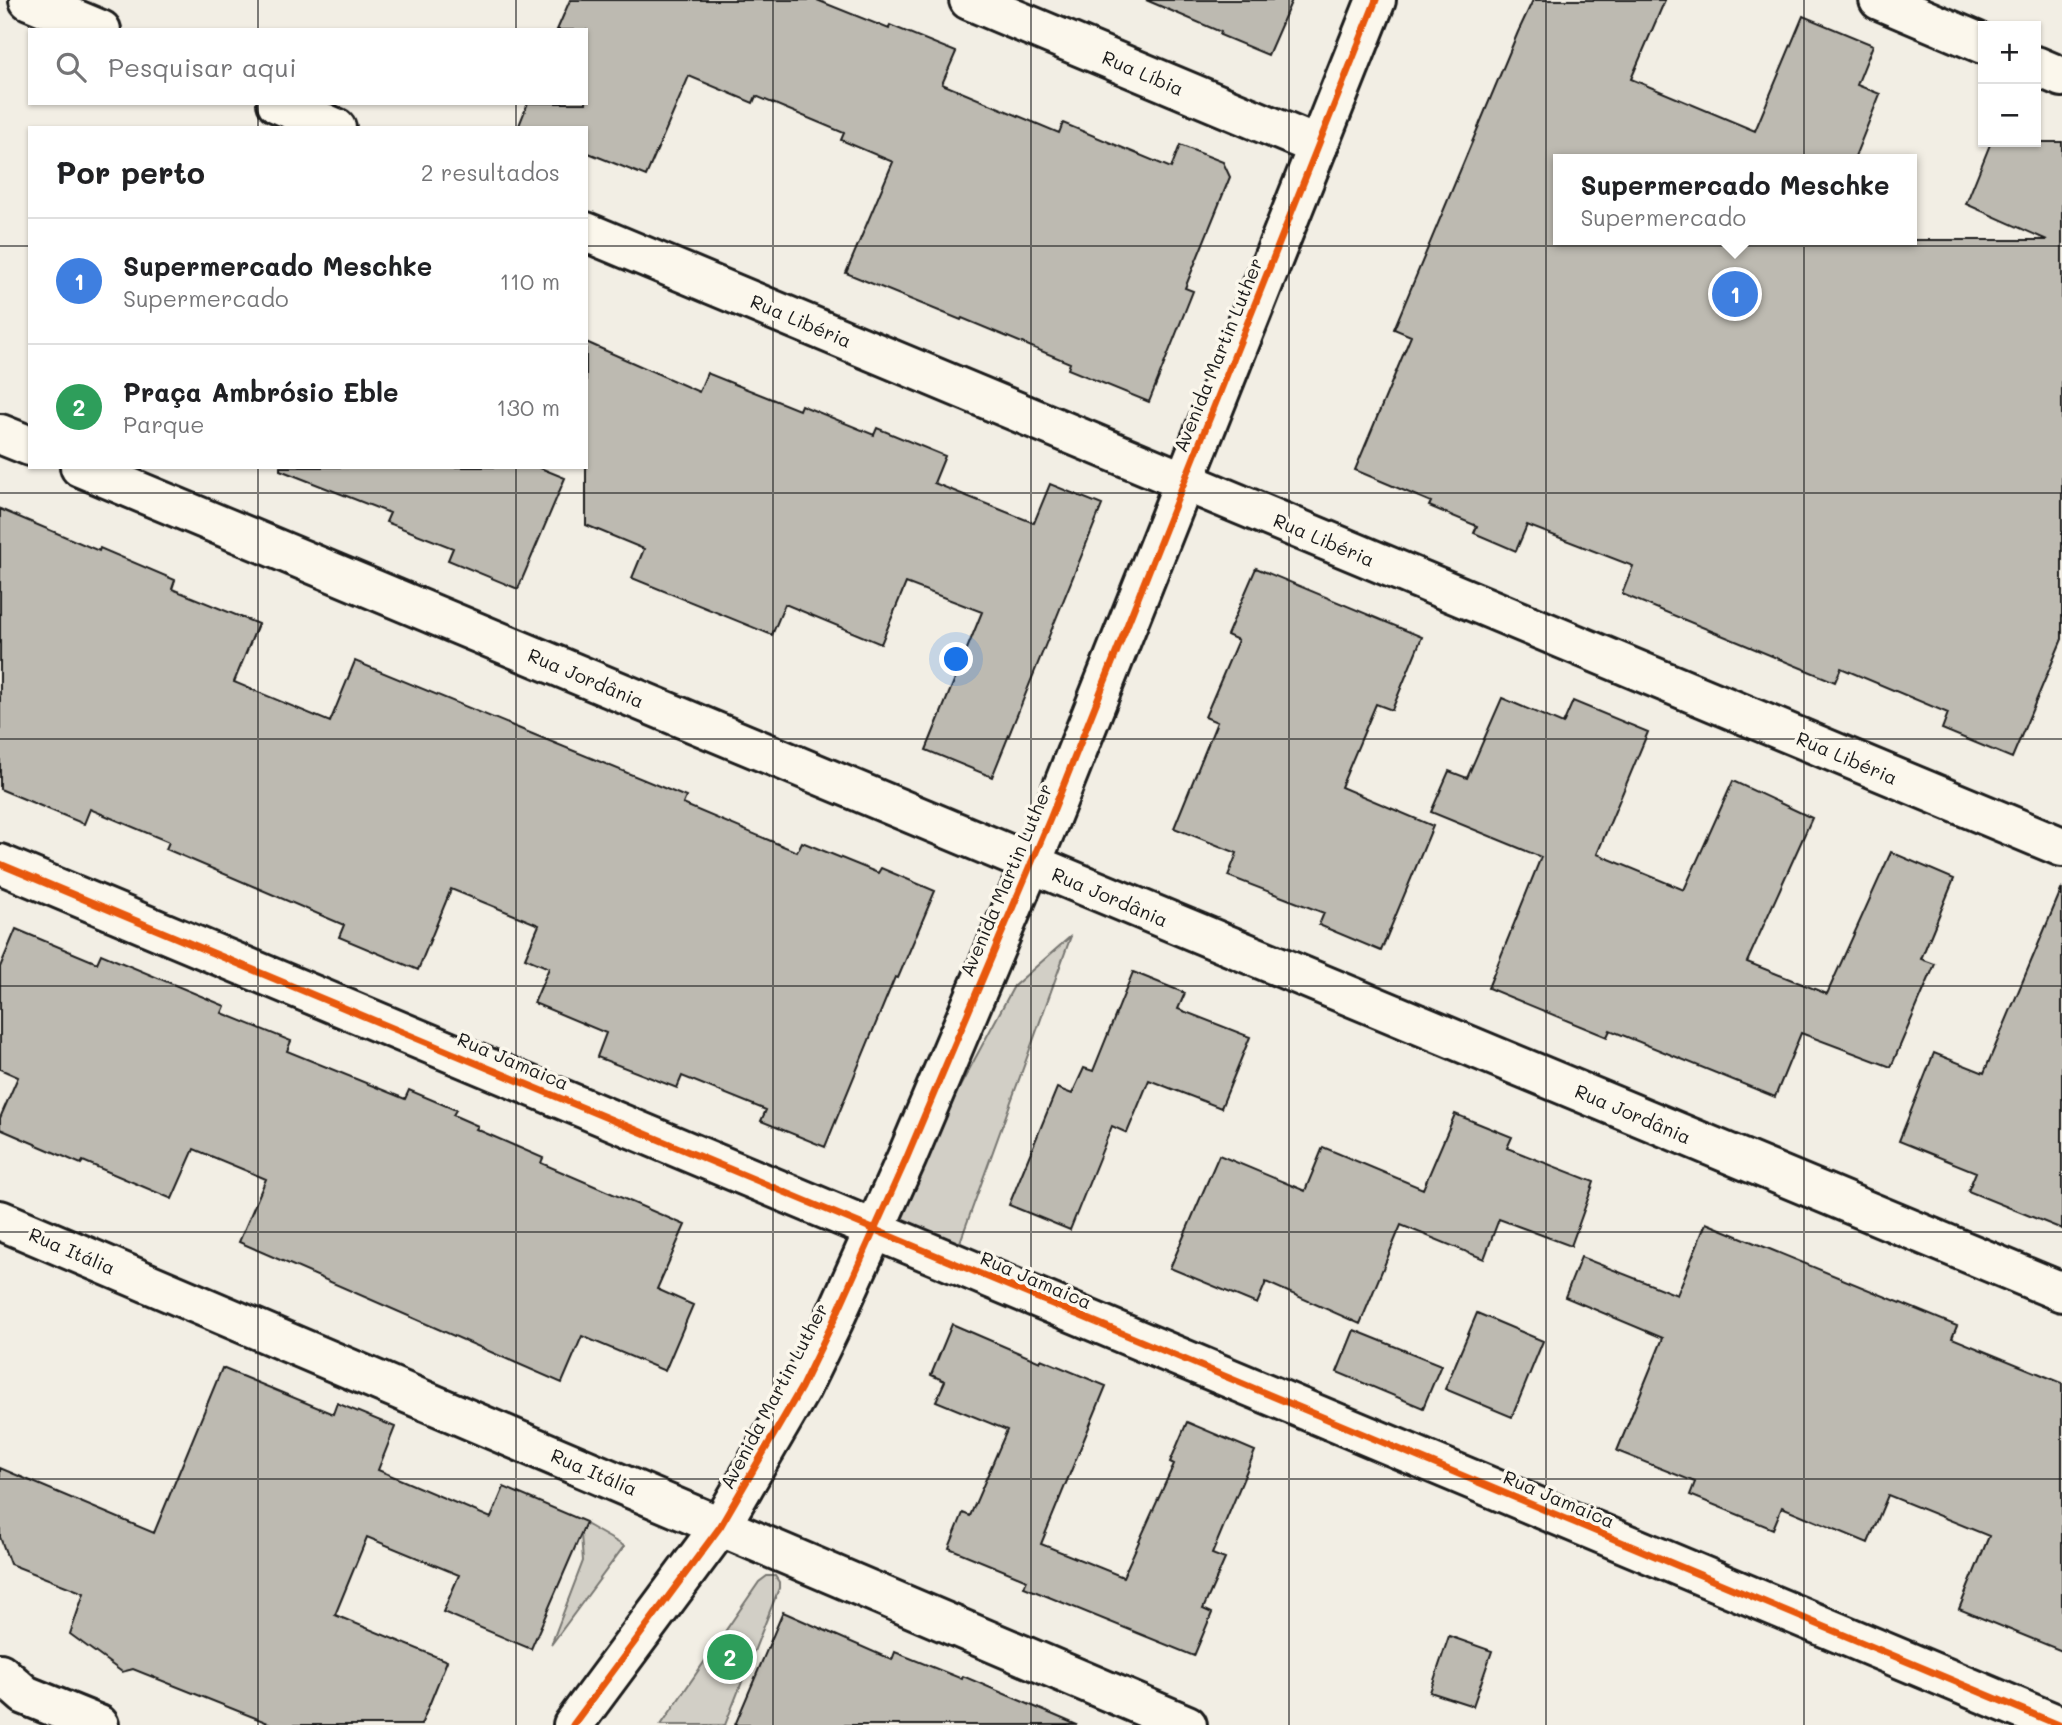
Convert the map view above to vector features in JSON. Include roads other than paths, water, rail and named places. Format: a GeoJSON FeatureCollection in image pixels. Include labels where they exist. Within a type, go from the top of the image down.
{"type":"FeatureCollection","features":[{"type":"Feature","properties":{"kind":"street"},"geometry":{"type":"LineString","coordinates":[[29,0],[96,28]]}},
{"type":"Feature","properties":{"kind":"street","name":"Rua Líbia"},"geometry":{"type":"LineString","coordinates":[[969,0],[1318,146]]}},
{"type":"Feature","properties":{"kind":"street","name":"Avenida Martin Luther"},"geometry":{"type":"LineString","coordinates":[[573,1725],[720,1527],[801,1388],[876,1230],[1060,793],[1376,0]]}},
{"type":"Feature","properties":{"kind":"street"},"geometry":{"type":"LineString","coordinates":[[1880,0],[1978,42]]}},
{"type":"Feature","properties":{"kind":"street"},"geometry":{"type":"LineString","coordinates":[[2041,68],[2062,77]]}},
{"type":"Feature","properties":{"kind":"street"},"geometry":{"type":"LineString","coordinates":[[282,105],[331,126]]}},
{"type":"Feature","properties":{"kind":"street","name":"Rua Libéria"},"geometry":{"type":"LineString","coordinates":[[588,233],[2062,847]]}},
{"type":"Feature","properties":{"kind":"street"},"geometry":{"type":"LineString","coordinates":[[0,434],[28,445]]}},
{"type":"Feature","properties":{"kind":"street","name":"Rua Jordânia"},"geometry":{"type":"LineString","coordinates":[[85,469],[2062,1292]]}},
{"type":"Feature","properties":{"kind":"street","name":"Rua Jamaica"},"geometry":{"type":"LineString","coordinates":[[0,864],[2059,1725]]}},
{"type":"Feature","properties":{"kind":"street","name":"Rua Itália"},"geometry":{"type":"LineString","coordinates":[[0,1220],[1187,1725]]}},
{"type":"Feature","properties":{"kind":"street"},"geometry":{"type":"LineString","coordinates":[[0,1673],[25,1695],[99,1725]]}},
{"type":"Feature","properties":{"kind":"place","name":"Supermercado Meschke"},"geometry":{"type":"Point","coordinates":[1735,294]}},
{"type":"Feature","properties":{"kind":"place","name":"Praça Ambrósio Eble"},"geometry":{"type":"Point","coordinates":[730,1657]}}]}
